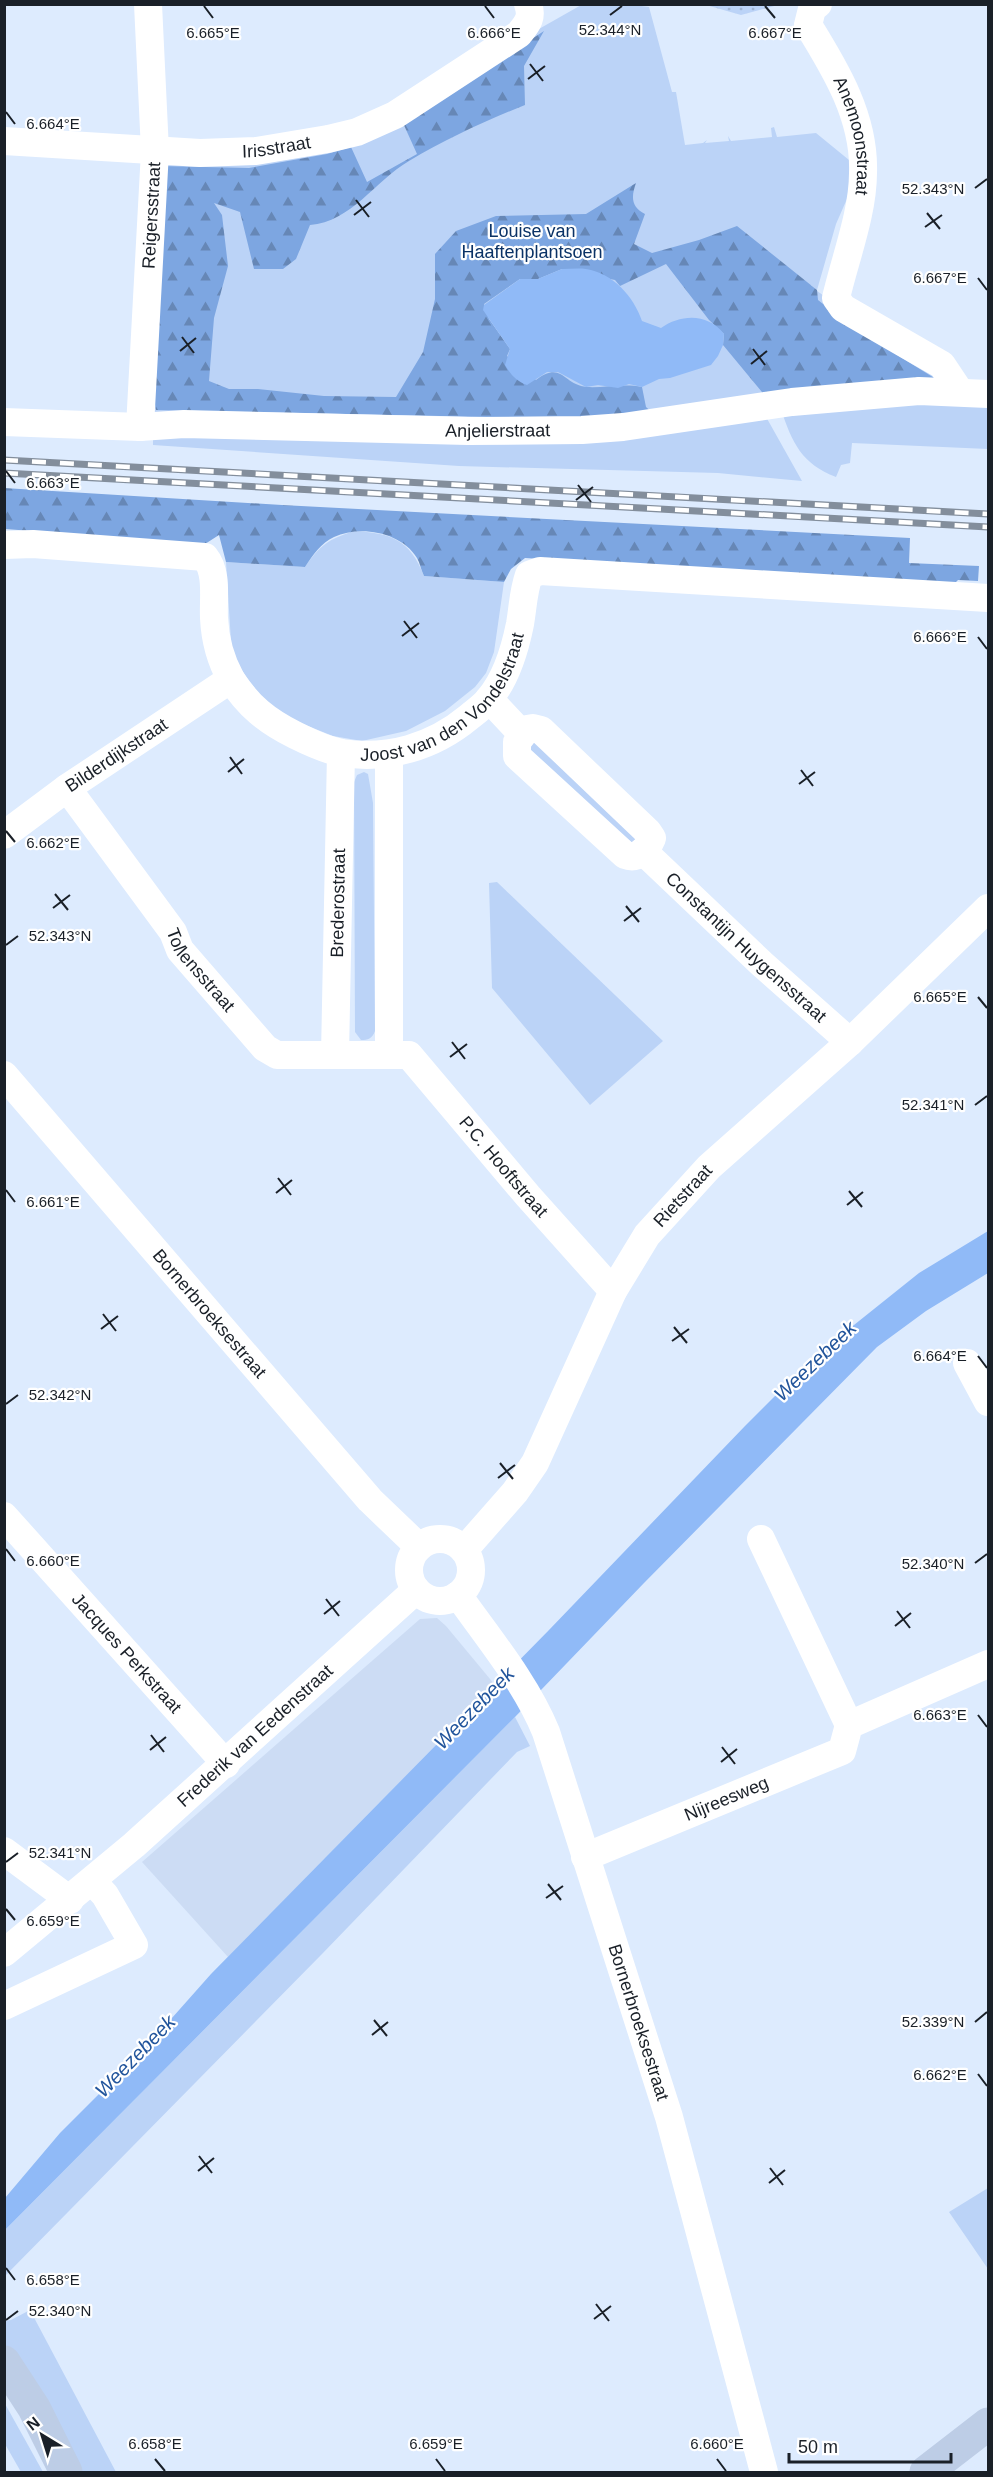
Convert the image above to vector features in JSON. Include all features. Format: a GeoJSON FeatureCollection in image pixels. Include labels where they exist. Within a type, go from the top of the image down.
{"type":"FeatureCollection","features":[{"type":"Feature","properties":{"kind":"main road"},"geometry":{"type":"LineString","coordinates":[[4,2362],[34,2408],[66,2472]]}},
{"type":"Feature","properties":{"kind":"main road"},"geometry":{"type":"LineString","coordinates":[[926,2472],[988,2424]]}},
{"type":"Feature","properties":{"kind":"street","name":"Reigersstraat"},"geometry":{"type":"LineString","coordinates":[[140,427],[155,151],[148,4]]}},
{"type":"Feature","properties":{"kind":"street","name":"Irisstraat"},"geometry":{"type":"LineString","coordinates":[[4,141],[155,151],[256,151],[357,132],[395,116],[519,34],[530,19],[528,4]]}},
{"type":"Feature","properties":{"kind":"street","name":"Anemoonstraat"},"geometry":{"type":"LineString","coordinates":[[818,4],[812,9],[808,25],[839,75],[861,136],[864,174],[856,220],[836,298],[843,308],[942,365],[960,392]]}},
{"type":"Feature","properties":{"kind":"street","name":"Anjelierstraat"},"geometry":{"type":"LineString","coordinates":[[4,422],[140,427],[184,423],[468,431],[582,430],[623,427],[785,403],[919,391],[988,394]]}},
{"type":"Feature","properties":{"kind":"street","name":"Joost van den Vondelstraat"},"geometry":{"type":"LineString","coordinates":[[4,545],[33,544],[205,557],[211,565],[214,621],[221,657],[231,679],[247,700],[267,720],[314,744],[341,753],[389,754],[420,746],[446,735],[489,699],[510,662],[520,624],[523,591],[529,575],[540,571],[988,598]]}},
{"type":"Feature","properties":{"kind":"street","name":"Bilderdijkstraat"},"geometry":{"type":"LineString","coordinates":[[4,835],[67,788],[231,679]]}},
{"type":"Feature","properties":{"kind":"street","name":"Constantijn Huygensstraat"},"geometry":{"type":"LineString","coordinates":[[489,699],[522,734],[527,729],[541,730],[648,832],[652,838],[643,851],[762,964],[850,1042]]}},
{"type":"Feature","properties":{"kind":"street","name":"Brederostraat"},"geometry":{"type":"LineString","coordinates":[[335,1055],[341,753]]}},
{"type":"Feature","properties":{"kind":"street"},"geometry":{"type":"LineString","coordinates":[[389,754],[389,1054]]}},
{"type":"Feature","properties":{"kind":"street","name":"Tollensstraat"},"geometry":{"type":"LineString","coordinates":[[67,788],[173,932],[180,950],[265,1048],[277,1055],[389,1054]]}},
{"type":"Feature","properties":{"kind":"street","name":"Rietstraat"},"geometry":{"type":"LineString","coordinates":[[464,1550],[515,1492],[535,1463],[614,1291],[648,1235],[709,1167],[850,1042],[988,908]]}},
{"type":"Feature","properties":{"kind":"street","name":"P.C. Hooftstraat"},"geometry":{"type":"LineString","coordinates":[[389,1054],[409,1055],[528,1196],[614,1291]]}},
{"type":"Feature","properties":{"kind":"street","name":"Bornerbroeksestraat"},"geometry":{"type":"LineString","coordinates":[[4,1076],[354,1482],[419,1547]]}},
{"type":"Feature","properties":{"kind":"street"},"geometry":{"type":"LineString","coordinates":[[967,1363],[988,1402]]}},
{"type":"Feature","properties":{"kind":"street","name":"Jacques Perkstraat"},"geometry":{"type":"LineString","coordinates":[[4,1516],[226,1764]]}},
{"type":"Feature","properties":{"kind":"street"},"geometry":{"type":"LineString","coordinates":[[442,1539],[454,1542],[464,1550],[470,1561],[471,1574],[467,1586],[459,1595],[448,1600],[436,1601],[425,1598],[416,1590],[410,1580],[409,1568],[412,1557],[419,1547],[429,1541],[442,1539]]}},
{"type":"Feature","properties":{"kind":"street"},"geometry":{"type":"LineString","coordinates":[[761,1539],[849,1725],[988,1664]]}},
{"type":"Feature","properties":{"kind":"street","name":"Frederik van Eedenstraat"},"geometry":{"type":"LineString","coordinates":[[4,1953],[70,1900],[226,1764],[416,1590]]}},
{"type":"Feature","properties":{"kind":"street","name":"Bornerbroeksestraat"},"geometry":{"type":"LineString","coordinates":[[459,1595],[539,1715],[546,1732],[669,2117],[764,2472]]}},
{"type":"Feature","properties":{"kind":"street","name":"Nijreesweg"},"geometry":{"type":"LineString","coordinates":[[585,1857],[842,1751],[849,1725]]}},
{"type":"Feature","properties":{"kind":"street"},"geometry":{"type":"LineString","coordinates":[[4,1851],[70,1900]]}},
{"type":"Feature","properties":{"kind":"street"},"geometry":{"type":"LineString","coordinates":[[4,2006],[134,1945],[105,1894],[92,1881]]}},
{"type":"Feature","properties":{"kind":"shaded area"},"geometry":{"type":"Polygon","coordinates":[[[437,1618],[495,1685],[228,1957],[142,1862],[420,1619],[437,1618]]]}},
{"type":"Feature","properties":{"kind":"green space","name":"Louise van Haaftenplantsoen"},"geometry":{"type":"Polygon","coordinates":[[[583,4],[627,4],[649,7],[672,92],[676,92],[685,145],[703,143],[707,140],[705,143],[729,141],[728,136],[731,141],[772,137],[771,128],[774,127],[777,137],[816,133],[860,169],[836,224],[817,290],[810,286],[952,386],[766,397],[698,409],[151,415],[160,164],[340,142],[583,4]]]}},
{"type":"Feature","properties":{"kind":"green space"},"geometry":{"type":"Polygon","coordinates":[[[706,5],[778,5],[741,15],[706,5]]]}},
{"type":"Feature","properties":{"kind":"green space"},"geometry":{"type":"Polygon","coordinates":[[[544,31],[524,66],[525,105],[495,117],[423,153],[397,169],[338,217],[310,225],[296,259],[283,269],[254,269],[240,212],[214,203],[222,215],[228,266],[214,318],[209,381],[229,389],[258,389],[324,396],[396,397],[423,352],[435,299],[435,254],[456,231],[496,216],[586,214],[636,183],[633,201],[637,208],[645,214],[634,244],[652,253],[699,240],[737,226],[817,290],[818,300],[852,327],[944,384],[766,397],[723,345],[724,334],[709,320],[666,264],[620,286],[615,280],[562,269],[538,279],[520,279],[484,304],[489,319],[510,349],[507,356],[536,380],[552,372],[587,387],[628,385],[642,387],[646,407],[655,415],[622,420],[156,410],[154,398],[161,166],[249,168],[327,154],[351,147],[367,182],[417,154],[403,123],[544,31]]]}},
{"type":"Feature","properties":{"kind":"green space"},"geometry":{"type":"Polygon","coordinates":[[[862,404],[988,404],[988,449],[852,443],[850,463],[841,465],[836,477],[815,466],[800,451],[789,432],[781,409],[862,404]]]}},
{"type":"Feature","properties":{"kind":"green space"},"geometry":{"type":"Polygon","coordinates":[[[765,415],[802,481],[718,473],[459,466],[153,445],[153,433],[765,415]]]}},
{"type":"Feature","properties":{"kind":"green space"},"geometry":{"type":"Polygon","coordinates":[[[4,488],[910,538],[909,563],[979,566],[978,581],[958,580],[955,583],[525,558],[511,569],[504,582],[424,576],[417,558],[401,542],[379,533],[367,532],[344,533],[334,537],[318,550],[305,567],[226,562],[219,535],[205,544],[5,529],[4,488]]]}},
{"type":"Feature","properties":{"kind":"green space"},"geometry":{"type":"Polygon","coordinates":[[[354,531],[388,536],[397,540],[412,554],[424,576],[504,582],[494,652],[486,673],[475,687],[445,711],[406,731],[362,741],[333,736],[273,712],[232,658],[226,562],[305,567],[315,553],[326,544],[354,531]]]}},
{"type":"Feature","properties":{"kind":"green space"},"geometry":{"type":"Polygon","coordinates":[[[545,739],[636,832],[635,845],[529,757],[532,741],[545,739]]]}},
{"type":"Feature","properties":{"kind":"green space"},"geometry":{"type":"Polygon","coordinates":[[[364,772],[368,774],[373,803],[375,1031],[370,1038],[361,1040],[355,1032],[354,782],[357,775],[364,772]]]}},
{"type":"Feature","properties":{"kind":"green space"},"geometry":{"type":"Polygon","coordinates":[[[497,882],[663,1041],[590,1105],[492,988],[489,883],[497,882]]]}},
{"type":"Feature","properties":{"kind":"green space"},"geometry":{"type":"Polygon","coordinates":[[[515,1717],[530,1746],[517,1752],[5,2276],[5,2230],[515,1717]]]}},
{"type":"Feature","properties":{"kind":"green space"},"geometry":{"type":"Polygon","coordinates":[[[988,2188],[988,2269],[949,2212],[988,2188]]]}},
{"type":"Feature","properties":{"kind":"green space"},"geometry":{"type":"Polygon","coordinates":[[[30,2310],[116,2472],[74,2472],[5,2347],[4,2321],[11,2320],[30,2310]]]}},
{"type":"Feature","properties":{"kind":"green space"},"geometry":{"type":"Polygon","coordinates":[[[4,2402],[43,2472],[21,2472],[5,2444],[4,2402]]]}},
{"type":"Feature","properties":{"kind":"water"},"geometry":{"type":"Polygon","coordinates":[[[562,269],[586,269],[605,275],[628,295],[642,321],[661,328],[686,318],[710,322],[724,334],[723,345],[718,356],[711,365],[670,378],[659,379],[642,387],[629,384],[618,388],[598,385],[586,387],[558,372],[547,372],[527,385],[520,382],[505,365],[510,349],[483,310],[484,305],[520,279],[538,279],[562,269]]]}},
{"type":"Feature","properties":{"kind":"water","name":"Weezebeek"},"geometry":{"type":"Polygon","coordinates":[[[988,1231],[988,1273],[926,1311],[877,1347],[515,1717],[5,2230],[5,2198],[60,2133],[148,2045],[211,1974],[549,1630],[745,1426],[814,1357],[919,1273],[988,1231]]]}},
{"type":"Feature","properties":{"kind":"railway"},"geometry":{"type":"LineString","coordinates":[[4,460],[988,514]]}},
{"type":"Feature","properties":{"kind":"railway"},"geometry":{"type":"LineString","coordinates":[[4,473],[988,527]]}}]}
